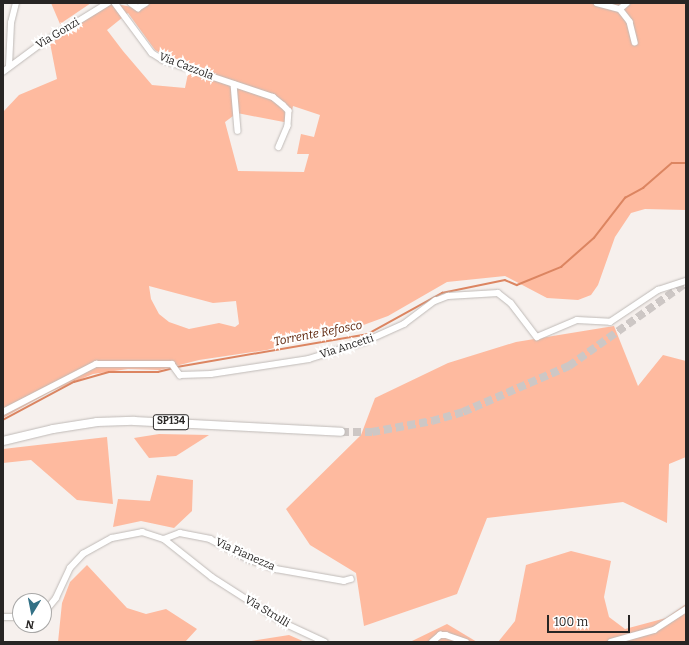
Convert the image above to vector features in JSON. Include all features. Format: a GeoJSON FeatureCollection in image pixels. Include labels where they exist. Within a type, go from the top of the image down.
{"type":"FeatureCollection","features":[{"type":"Feature","properties":{"kind":"highway","name":"SP134"},"geometry":{"type":"LineString","coordinates":[[3,441],[53,429],[97,422],[134,421],[341,432]]}},
{"type":"Feature","properties":{"kind":"street"},"geometry":{"type":"LineString","coordinates":[[3,72],[9,66],[11,22],[16,3]]}},
{"type":"Feature","properties":{"kind":"street","name":"Via Gonzi"},"geometry":{"type":"LineString","coordinates":[[9,66],[108,3]]}},
{"type":"Feature","properties":{"kind":"street","name":"Via Cazzola"},"geometry":{"type":"LineString","coordinates":[[116,3],[152,53],[163,60],[273,97],[289,111],[288,126],[279,147]]}},
{"type":"Feature","properties":{"kind":"street"},"geometry":{"type":"LineString","coordinates":[[131,3],[138,8],[146,3]]}},
{"type":"Feature","properties":{"kind":"street"},"geometry":{"type":"LineString","coordinates":[[597,3],[620,9],[630,22],[635,42]]}},
{"type":"Feature","properties":{"kind":"street"},"geometry":{"type":"LineString","coordinates":[[620,9],[627,3]]}},
{"type":"Feature","properties":{"kind":"street"},"geometry":{"type":"LineString","coordinates":[[234,84],[238,131]]}},
{"type":"Feature","properties":{"kind":"street","name":"Via Ancetti"},"geometry":{"type":"LineString","coordinates":[[3,412],[96,364],[172,364],[180,375],[211,374],[309,359],[369,340],[404,324],[435,301],[448,296],[498,293],[511,303],[537,337],[577,320],[610,322],[658,290],[686,281]]}},
{"type":"Feature","properties":{"kind":"street"},"geometry":{"type":"LineString","coordinates":[[52,603],[56,598],[70,568],[83,554],[99,544],[112,538],[142,532],[164,539]]}},
{"type":"Feature","properties":{"kind":"street","name":"Via Pianezza"},"geometry":{"type":"LineString","coordinates":[[164,539],[180,533],[210,539],[250,560],[276,570],[344,581],[351,579]]}},
{"type":"Feature","properties":{"kind":"street","name":"Via Strulli"},"geometry":{"type":"LineString","coordinates":[[164,539],[212,577],[282,622],[325,642]]}},
{"type":"Feature","properties":{"kind":"street"},"geometry":{"type":"LineString","coordinates":[[611,642],[654,630],[686,609]]}},
{"type":"Feature","properties":{"kind":"street"},"geometry":{"type":"LineString","coordinates":[[432,642],[440,635],[446,635],[466,642]]}},
{"type":"Feature","properties":{"kind":"shaded area"},"geometry":{"type":"Polygon","coordinates":[[[51,3],[91,3],[60,24],[51,3]]]}},
{"type":"Feature","properties":{"kind":"shaded area"},"geometry":{"type":"Polygon","coordinates":[[[111,3],[137,8],[146,3],[686,3],[686,210],[645,209],[631,213],[615,237],[598,285],[591,295],[578,300],[547,298],[505,276],[447,282],[388,316],[358,327],[325,333],[267,350],[199,360],[160,370],[128,369],[93,374],[50,392],[3,418],[3,112],[19,95],[57,79],[50,43],[111,3]],[[128,13],[107,30],[152,85],[185,88],[189,69],[155,50],[128,13]],[[293,106],[289,123],[237,113],[225,122],[238,171],[304,172],[309,154],[297,154],[301,134],[314,137],[320,115],[293,106]],[[149,286],[151,299],[159,314],[169,322],[189,329],[219,323],[235,327],[239,324],[236,301],[213,303],[149,286]]]}},
{"type":"Feature","properties":{"kind":"shaded area"},"geometry":{"type":"Polygon","coordinates":[[[614,326],[638,386],[663,355],[686,361],[686,457],[669,464],[667,523],[623,502],[487,518],[457,594],[364,626],[356,573],[310,545],[286,509],[361,435],[375,398],[448,363],[516,342],[614,326]]]}},
{"type":"Feature","properties":{"kind":"shaded area"},"geometry":{"type":"Polygon","coordinates":[[[159,434],[209,435],[176,456],[149,458],[134,438],[159,434]]]}},
{"type":"Feature","properties":{"kind":"shaded area"},"geometry":{"type":"Polygon","coordinates":[[[107,437],[113,504],[77,500],[31,460],[3,463],[3,449],[107,437]]]}},
{"type":"Feature","properties":{"kind":"shaded area"},"geometry":{"type":"Polygon","coordinates":[[[157,475],[193,480],[192,511],[174,528],[141,521],[113,527],[118,499],[150,501],[157,475]]]}},
{"type":"Feature","properties":{"kind":"shaded area"},"geometry":{"type":"Polygon","coordinates":[[[571,551],[611,561],[604,597],[609,617],[625,629],[666,618],[686,604],[686,641],[498,642],[515,621],[526,565],[571,551]]]}},
{"type":"Feature","properties":{"kind":"shaded area"},"geometry":{"type":"Polygon","coordinates":[[[87,565],[127,608],[146,614],[166,609],[197,629],[185,642],[58,642],[62,603],[70,582],[87,565]]]}},
{"type":"Feature","properties":{"kind":"shaded area"},"geometry":{"type":"Polygon","coordinates":[[[447,624],[477,642],[411,642],[412,641],[447,624]]]}},
{"type":"Feature","properties":{"kind":"shaded area"},"geometry":{"type":"Polygon","coordinates":[[[289,635],[305,642],[245,642],[289,635]]]}},
{"type":"Feature","properties":{"kind":"waterway","name":"Torrente Refosco"},"geometry":{"type":"LineString","coordinates":[[177,367],[368,334],[442,293],[505,280],[517,285],[561,267],[594,238],[625,198],[643,188],[672,163],[686,163]]}},
{"type":"Feature","properties":{"kind":"waterway","name":"Torrente Refosco"},"geometry":{"type":"LineString","coordinates":[[3,420],[74,382],[109,372],[158,372],[174,368]]}},
{"type":"Feature","properties":{"kind":"tunnel"},"geometry":{"type":"LineString","coordinates":[[341,432],[372,432],[432,421],[463,412],[569,366],[686,283]]}}]}
